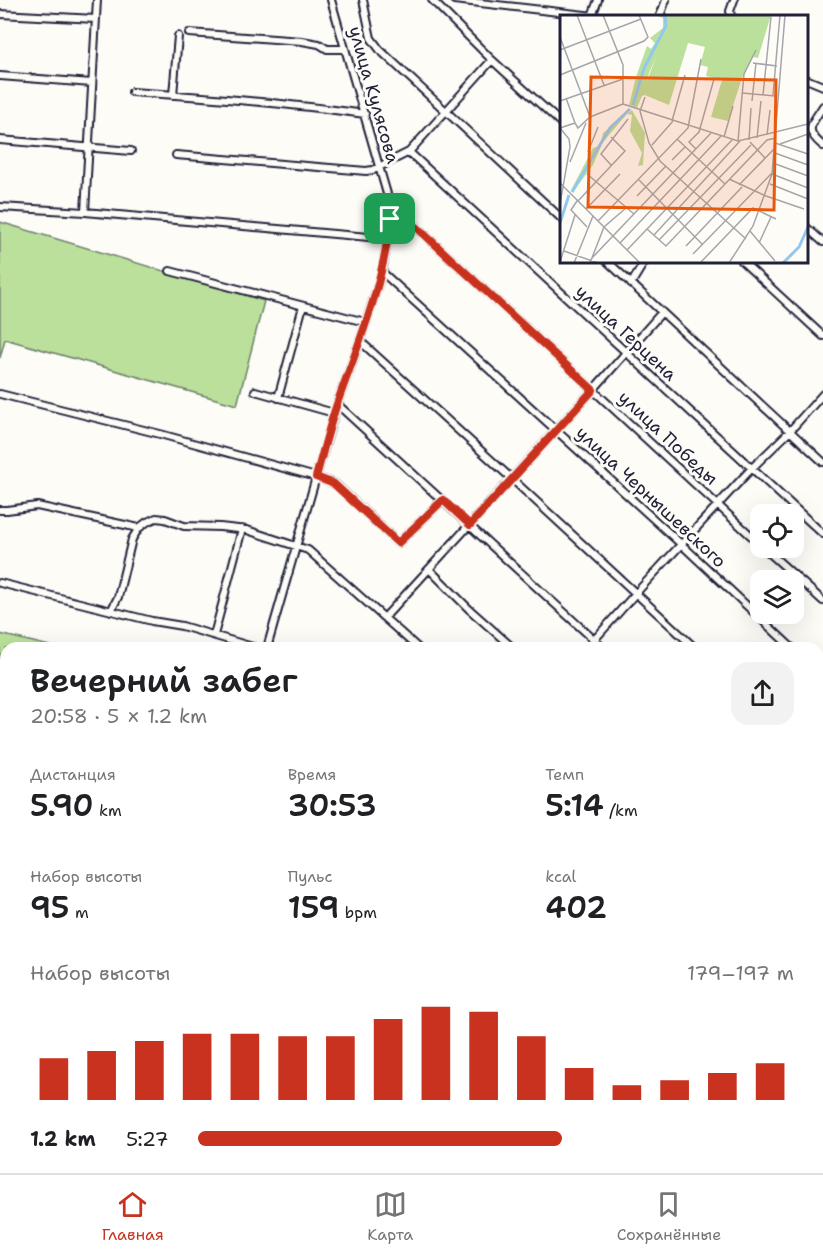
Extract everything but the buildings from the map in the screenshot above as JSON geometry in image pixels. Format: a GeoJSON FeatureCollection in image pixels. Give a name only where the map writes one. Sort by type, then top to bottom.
{"type":"FeatureCollection","features":[{"type":"Feature","properties":{"kind":"street"},"geometry":{"type":"LineString","coordinates":[[85,212],[97,0]]}},
{"type":"Feature","properties":{"kind":"street","name":"улица Кулясова"},"geometry":{"type":"LineString","coordinates":[[270,642],[334,413],[382,272],[390,219],[380,166],[331,0]]}},
{"type":"Feature","properties":{"kind":"street"},"geometry":{"type":"LineString","coordinates":[[363,0],[371,38],[380,51],[560,217]]}},
{"type":"Feature","properties":{"kind":"street"},"geometry":{"type":"LineString","coordinates":[[432,0],[492,60],[560,122]]}},
{"type":"Feature","properties":{"kind":"street"},"geometry":{"type":"LineString","coordinates":[[454,0],[582,15]]}},
{"type":"Feature","properties":{"kind":"street"},"geometry":{"type":"LineString","coordinates":[[524,8],[526,0]]}},
{"type":"Feature","properties":{"kind":"street"},"geometry":{"type":"LineString","coordinates":[[590,15],[598,0]]}},
{"type":"Feature","properties":{"kind":"street"},"geometry":{"type":"LineString","coordinates":[[660,15],[666,0]]}},
{"type":"Feature","properties":{"kind":"street"},"geometry":{"type":"LineString","coordinates":[[731,15],[734,0]]}},
{"type":"Feature","properties":{"kind":"street"},"geometry":{"type":"LineString","coordinates":[[0,14],[96,20]]}},
{"type":"Feature","properties":{"kind":"street"},"geometry":{"type":"LineString","coordinates":[[189,33],[302,41],[319,44],[327,49],[345,50]]}},
{"type":"Feature","properties":{"kind":"street"},"geometry":{"type":"LineString","coordinates":[[173,95],[178,36]]}},
{"type":"Feature","properties":{"kind":"street"},"geometry":{"type":"LineString","coordinates":[[176,155],[373,170],[409,152],[492,60]]}},
{"type":"Feature","properties":{"kind":"street"},"geometry":{"type":"LineString","coordinates":[[0,76],[92,83]]}},
{"type":"Feature","properties":{"kind":"street"},"geometry":{"type":"LineString","coordinates":[[808,79],[823,86]]}},
{"type":"Feature","properties":{"kind":"street"},"geometry":{"type":"LineString","coordinates":[[132,92],[308,106],[365,114]]}},
{"type":"Feature","properties":{"kind":"street"},"geometry":{"type":"LineString","coordinates":[[823,106],[811,126],[811,133],[813,138],[823,146]]}},
{"type":"Feature","properties":{"kind":"street"},"geometry":{"type":"LineString","coordinates":[[0,140],[131,151]]}},
{"type":"Feature","properties":{"kind":"street","name":"улица Герцена"},"geometry":{"type":"LineString","coordinates":[[409,152],[823,534]]}},
{"type":"Feature","properties":{"kind":"street"},"geometry":{"type":"LineString","coordinates":[[0,207],[85,212],[380,238],[388,236]]}},
{"type":"Feature","properties":{"kind":"street","name":"улица Победы"},"geometry":{"type":"LineString","coordinates":[[390,219],[411,222],[750,535]]}},
{"type":"Feature","properties":{"kind":"street"},"geometry":{"type":"LineString","coordinates":[[808,228],[823,242]]}},
{"type":"Feature","properties":{"kind":"street"},"geometry":{"type":"LineString","coordinates":[[608,262],[823,462]]}},
{"type":"Feature","properties":{"kind":"street"},"geometry":{"type":"LineString","coordinates":[[632,284],[644,262]]}},
{"type":"Feature","properties":{"kind":"street"},"geometry":{"type":"LineString","coordinates":[[743,262],[823,336]]}},
{"type":"Feature","properties":{"kind":"street"},"geometry":{"type":"LineString","coordinates":[[170,271],[365,322]]}},
{"type":"Feature","properties":{"kind":"street","name":"улица Чернышевского"},"geometry":{"type":"LineString","coordinates":[[382,272],[786,642]]}},
{"type":"Feature","properties":{"kind":"street"},"geometry":{"type":"LineString","coordinates":[[278,398],[303,306]]}},
{"type":"Feature","properties":{"kind":"street"},"geometry":{"type":"LineString","coordinates":[[385,617],[662,312]]}},
{"type":"Feature","properties":{"kind":"street"},"geometry":{"type":"LineString","coordinates":[[360,341],[689,642]]}},
{"type":"Feature","properties":{"kind":"street"},"geometry":{"type":"LineString","coordinates":[[255,392],[334,413]]}},
{"type":"Feature","properties":{"kind":"street"},"geometry":{"type":"LineString","coordinates":[[0,394],[160,434],[316,477],[334,484],[398,543],[443,500]]}},
{"type":"Feature","properties":{"kind":"street"},"geometry":{"type":"LineString","coordinates":[[594,640],[823,394]]}},
{"type":"Feature","properties":{"kind":"street"},"geometry":{"type":"LineString","coordinates":[[337,404],[596,642]]}},
{"type":"Feature","properties":{"kind":"street"},"geometry":{"type":"LineString","coordinates":[[0,510],[37,506],[139,528]]}},
{"type":"Feature","properties":{"kind":"street"},"geometry":{"type":"LineString","coordinates":[[111,611],[118,597],[132,539],[139,528],[156,518],[184,526],[242,529],[308,550],[412,642]]}},
{"type":"Feature","properties":{"kind":"street"},"geometry":{"type":"LineString","coordinates":[[214,635],[242,529]]}},
{"type":"Feature","properties":{"kind":"street"},"geometry":{"type":"LineString","coordinates":[[775,558],[823,601]]}},
{"type":"Feature","properties":{"kind":"street"},"geometry":{"type":"LineString","coordinates":[[429,569],[506,642]]}},
{"type":"Feature","properties":{"kind":"street"},"geometry":{"type":"LineString","coordinates":[[0,583],[152,621],[182,626],[237,642]]}},
{"type":"Feature","properties":{"kind":"green space"},"geometry":{"type":"Polygon","coordinates":[[[0,222],[264,301],[237,405],[5,339],[0,358],[0,222]]]}},
{"type":"Feature","properties":{"kind":"green space"},"geometry":{"type":"Polygon","coordinates":[[[0,634],[33,642],[0,642],[0,634]]]}},
{"type":"Feature","properties":{"kind":"route"},"geometry":{"type":"LineString","coordinates":[[390,219],[411,222],[593,390],[470,525],[443,500],[398,543],[334,484],[316,477],[337,404],[382,272],[390,219]]}}]}
